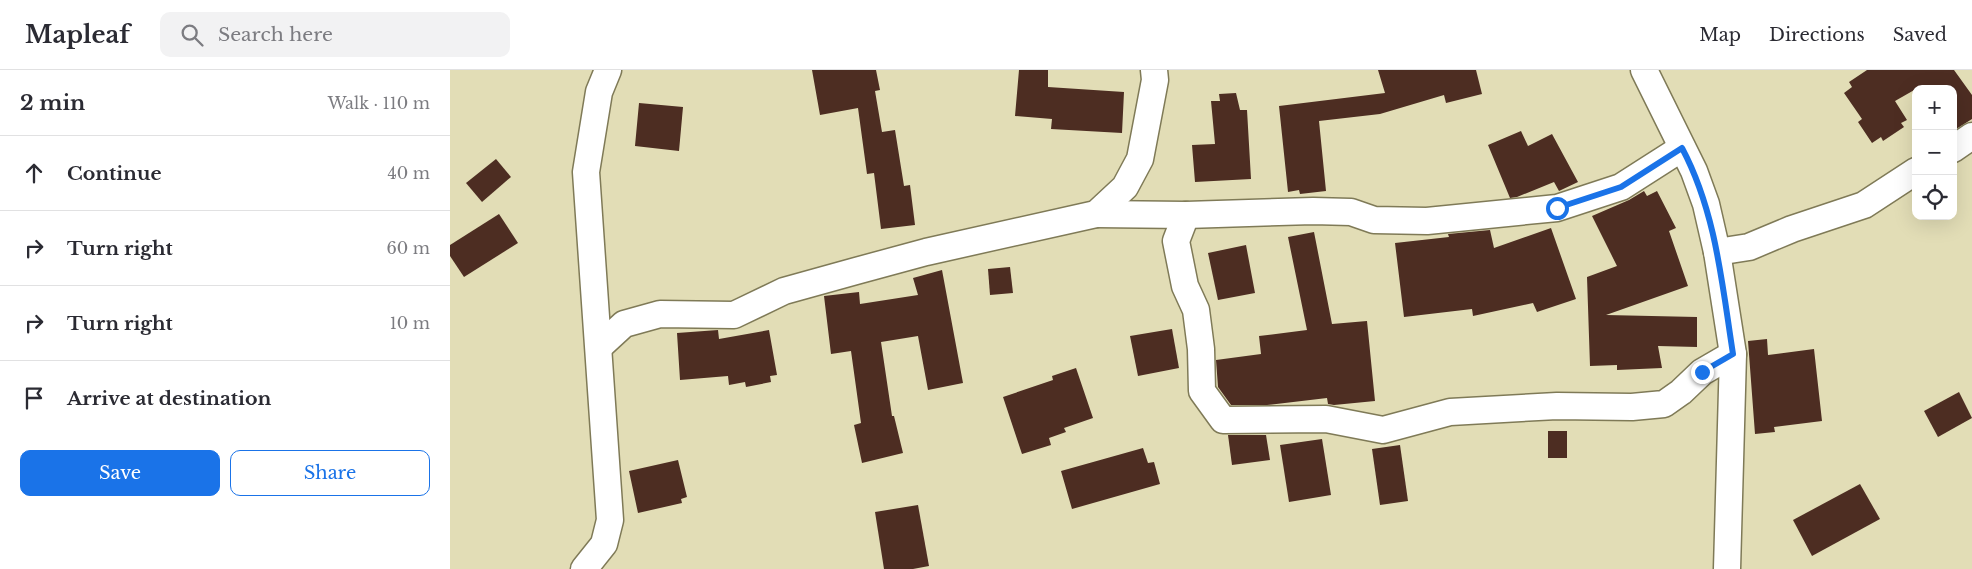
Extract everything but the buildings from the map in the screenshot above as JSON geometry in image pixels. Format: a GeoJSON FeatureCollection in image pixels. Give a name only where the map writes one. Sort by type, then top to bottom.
{"type":"FeatureCollection","features":[{"type":"Feature","properties":{"kind":"street"},"geometry":{"type":"LineString","coordinates":[[584,569],[606,556],[610,520],[586,172],[599,92],[608,70]]}},
{"type":"Feature","properties":{"kind":"street"},"geometry":{"type":"LineString","coordinates":[[1096,214],[1125,187],[1140,159],[1154,80],[1154,70]]}},
{"type":"Feature","properties":{"kind":"street"},"geometry":{"type":"LineString","coordinates":[[1644,70],[1694,171],[1706,204],[1717,252],[1733,354],[1727,569]]}},
{"type":"Feature","properties":{"kind":"street"},"geometry":{"type":"LineString","coordinates":[[1957,146],[1972,136]]}},
{"type":"Feature","properties":{"kind":"street"},"geometry":{"type":"LineString","coordinates":[[598,347],[624,324],[660,314],[734,315],[784,291],[926,252],[1096,214],[1186,215],[1313,211],[1351,212],[1374,220],[1427,221],[1557,208],[1621,187],[1682,148]]}},
{"type":"Feature","properties":{"kind":"street"},"geometry":{"type":"LineString","coordinates":[[1717,252],[1748,247],[1792,229],[1864,205],[1912,174]]}},
{"type":"Feature","properties":{"kind":"street"},"geometry":{"type":"LineString","coordinates":[[1186,215],[1176,240],[1185,286],[1196,310],[1201,349],[1202,391],[1223,420],[1326,419],[1384,430],[1450,412],[1557,406],[1632,407],[1664,404],[1681,392],[1702,372],[1733,354]]}},
{"type":"Feature","properties":{"kind":"route"},"geometry":{"type":"LineString","coordinates":[[1557,208],[1621,187],[1682,148],[1694,171],[1706,204],[1717,252],[1733,354],[1702,372]]}}]}
